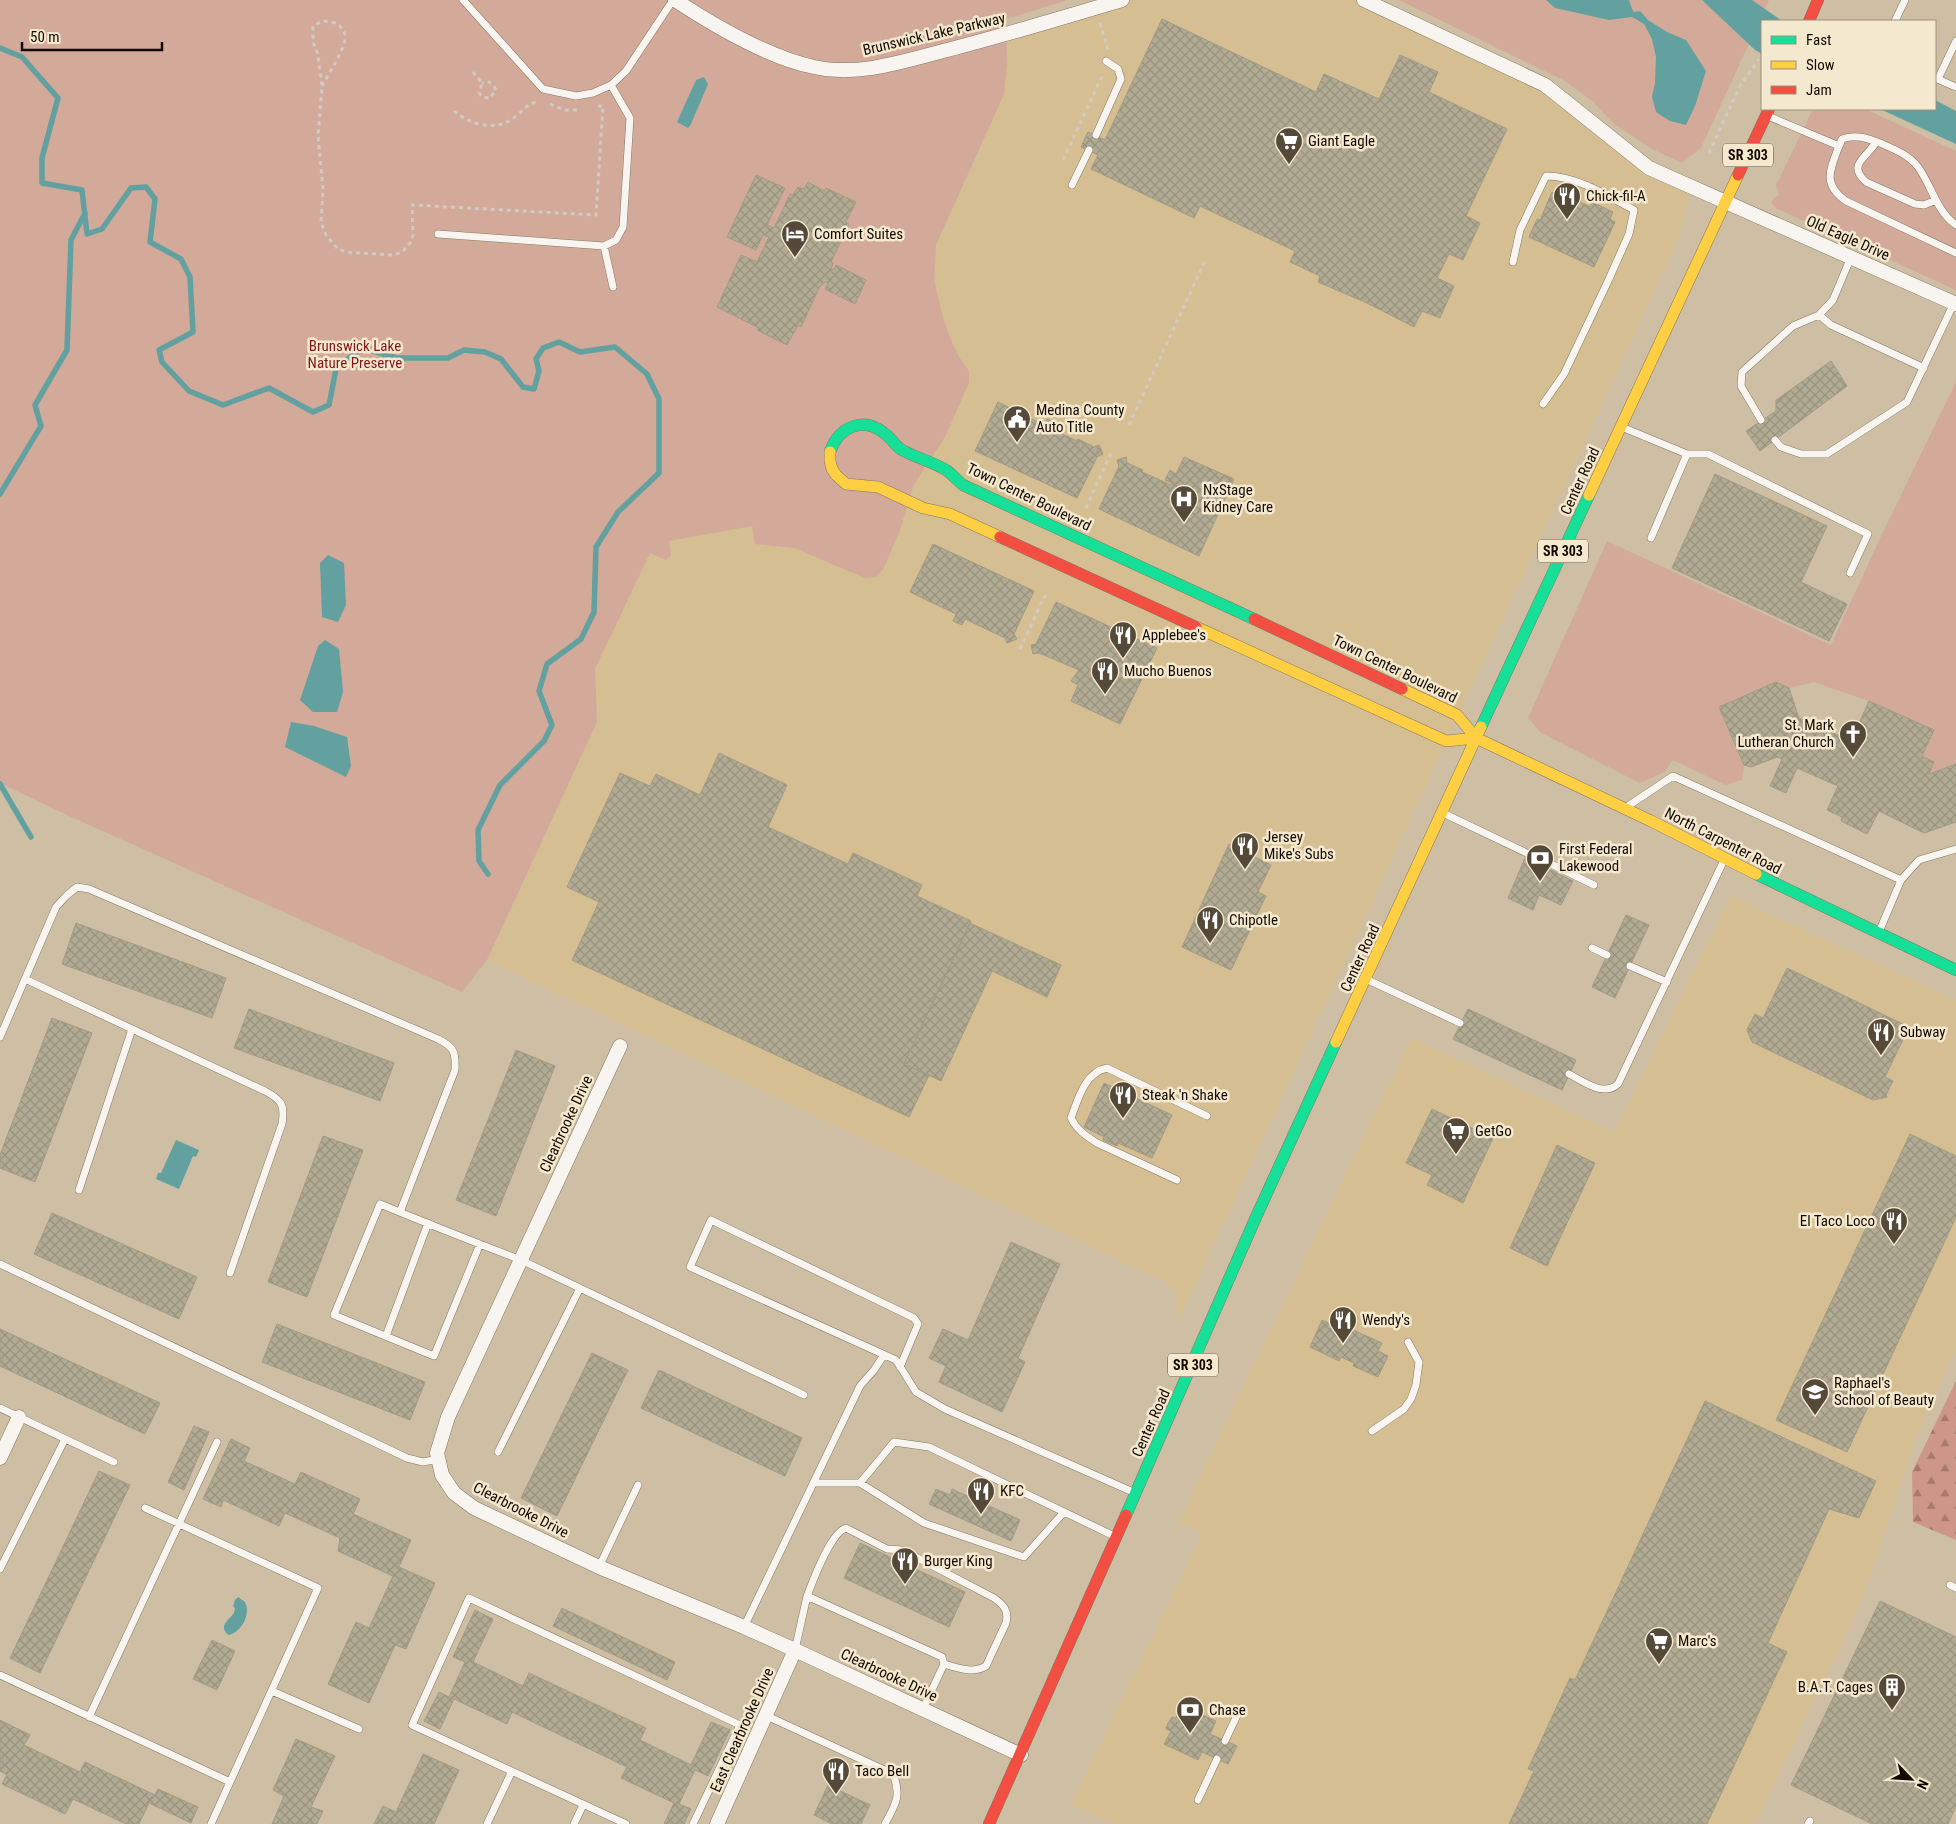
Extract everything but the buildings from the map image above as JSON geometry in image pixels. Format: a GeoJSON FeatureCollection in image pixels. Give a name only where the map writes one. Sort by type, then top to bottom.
{"type":"FeatureCollection","features":[{"type":"Feature","properties":{"kind":"street","name":"Brunswick Lake Parkway"},"geometry":{"type":"LineString","coordinates":[[674,0],[743,40],[813,67],[841,70],[885,66],[1006,35],[1122,0]]}},
{"type":"Feature","properties":{"kind":"street"},"geometry":{"type":"LineString","coordinates":[[1364,0],[1546,85],[1650,168],[1727,202]]}},
{"type":"Feature","properties":{"kind":"street"},"geometry":{"type":"LineString","coordinates":[[1809,20],[1818,0]]}},
{"type":"Feature","properties":{"kind":"street","name":"Center Road"},"geometry":{"type":"LineString","coordinates":[[989,1824],[1136,1494],[1256,1217],[1476,738],[1768,112]]}},
{"type":"Feature","properties":{"kind":"street","name":"Old Eagle Drive"},"geometry":{"type":"LineString","coordinates":[[1727,202],[1955,304]]}},
{"type":"Feature","properties":{"kind":"street","name":"Town Center Boulevard"},"geometry":{"type":"LineString","coordinates":[[863,423],[874,427],[885,433],[899,449],[944,469],[963,485],[1299,640],[1457,716],[1476,738],[1446,741],[950,514],[924,508],[879,488],[859,488],[847,484],[836,476],[830,467],[833,444],[838,435],[849,426],[863,423]]}},
{"type":"Feature","properties":{"kind":"street","name":"North Carpenter Road"},"geometry":{"type":"LineString","coordinates":[[1476,738],[1956,970]]}},
{"type":"Feature","properties":{"kind":"street","name":"Clearbrooke Drive"},"geometry":{"type":"LineString","coordinates":[[620,1046],[448,1418],[437,1453],[442,1475],[454,1493],[474,1508],[599,1567],[795,1650],[1021,1755]]}},
{"type":"Feature","properties":{"kind":"street"},"geometry":{"type":"LineString","coordinates":[[0,1458],[18,1417]]}},
{"type":"Feature","properties":{"kind":"street","name":"East Clearbrooke Drive"},"geometry":{"type":"LineString","coordinates":[[717,1824],[795,1650]]}},
{"type":"Feature","properties":{"kind":"lane"},"geometry":{"type":"LineString","coordinates":[[464,0],[543,89],[576,96],[593,93],[611,85],[626,71],[674,0]]}},
{"type":"Feature","properties":{"kind":"lane"},"geometry":{"type":"LineString","coordinates":[[1896,20],[1905,0]]}},
{"type":"Feature","properties":{"kind":"lane"},"geometry":{"type":"LineString","coordinates":[[1956,41],[1937,78],[1956,87]]}},
{"type":"Feature","properties":{"kind":"lane"},"geometry":{"type":"LineString","coordinates":[[1096,135],[1122,79],[1118,69],[1106,61]]}},
{"type":"Feature","properties":{"kind":"lane"},"geometry":{"type":"LineString","coordinates":[[438,234],[604,246],[616,240],[623,227],[630,118],[611,85]]}},
{"type":"Feature","properties":{"kind":"lane"},"geometry":{"type":"LineString","coordinates":[[1768,112],[1839,146]]}},
{"type":"Feature","properties":{"kind":"lane"},"geometry":{"type":"LineString","coordinates":[[1956,225],[1948,219],[1918,166],[1898,150],[1860,137],[1842,139],[1829,171],[1830,185],[1836,194],[1846,202],[1956,253]]}},
{"type":"Feature","properties":{"kind":"lane"},"geometry":{"type":"LineString","coordinates":[[1876,142],[1872,149],[1863,155],[1858,169],[1860,177],[1866,182],[1915,204],[1924,205],[1936,200]]}},
{"type":"Feature","properties":{"kind":"lane"},"geometry":{"type":"LineString","coordinates":[[1072,185],[1089,150]]}},
{"type":"Feature","properties":{"kind":"lane"},"geometry":{"type":"LineString","coordinates":[[1513,262],[1520,230],[1546,176],[1559,176],[1573,181],[1634,210],[1629,234],[1610,279],[1564,374],[1543,404]]}},
{"type":"Feature","properties":{"kind":"lane"},"geometry":{"type":"LineString","coordinates":[[604,246],[613,287]]}},
{"type":"Feature","properties":{"kind":"lane"},"geometry":{"type":"LineString","coordinates":[[1761,420],[1742,386],[1742,372],[1793,326],[1819,315],[1833,300],[1850,257]]}},
{"type":"Feature","properties":{"kind":"lane"},"geometry":{"type":"LineString","coordinates":[[1775,440],[1781,447],[1801,454],[1827,454],[1908,402],[1955,304]]}},
{"type":"Feature","properties":{"kind":"lane"},"geometry":{"type":"LineString","coordinates":[[1819,315],[1831,325],[1924,368]]}},
{"type":"Feature","properties":{"kind":"lane"},"geometry":{"type":"LineString","coordinates":[[1622,426],[1687,454],[1708,454],[1868,534],[1850,573]]}},
{"type":"Feature","properties":{"kind":"lane"},"geometry":{"type":"LineString","coordinates":[[1651,538],[1687,454]]}},
{"type":"Feature","properties":{"kind":"lane"},"geometry":{"type":"LineString","coordinates":[[1624,808],[1673,776],[1901,880]]}},
{"type":"Feature","properties":{"kind":"lane"},"geometry":{"type":"LineString","coordinates":[[1442,812],[1537,858]]}},
{"type":"Feature","properties":{"kind":"lane"},"geometry":{"type":"LineString","coordinates":[[1879,933],[1901,880],[1919,860],[1956,849]]}},
{"type":"Feature","properties":{"kind":"lane"},"geometry":{"type":"LineString","coordinates":[[1569,1074],[1607,1091],[1613,1089],[1618,1084],[1724,859]]}},
{"type":"Feature","properties":{"kind":"lane"},"geometry":{"type":"LineString","coordinates":[[1551,864],[1594,885]]}},
{"type":"Feature","properties":{"kind":"lane"},"geometry":{"type":"LineString","coordinates":[[0,1037],[56,908],[77,887],[98,893],[446,1043],[453,1050],[456,1057],[455,1070],[400,1212]]}},
{"type":"Feature","properties":{"kind":"lane"},"geometry":{"type":"LineString","coordinates":[[1592,948],[1607,955]]}},
{"type":"Feature","properties":{"kind":"lane"},"geometry":{"type":"LineString","coordinates":[[1630,966],[1667,982]]}},
{"type":"Feature","properties":{"kind":"lane"},"geometry":{"type":"LineString","coordinates":[[1366,979],[1460,1023]]}},
{"type":"Feature","properties":{"kind":"lane"},"geometry":{"type":"LineString","coordinates":[[25,980],[265,1091],[280,1102],[284,1111],[282,1124],[230,1273]]}},
{"type":"Feature","properties":{"kind":"lane"},"geometry":{"type":"LineString","coordinates":[[79,1190],[132,1029]]}},
{"type":"Feature","properties":{"kind":"lane"},"geometry":{"type":"LineString","coordinates":[[1177,1180],[1097,1143],[1085,1135],[1075,1126],[1071,1118],[1079,1097],[1089,1077],[1100,1069],[1107,1068],[1207,1116]]}},
{"type":"Feature","properties":{"kind":"lane"},"geometry":{"type":"LineString","coordinates":[[480,1244],[434,1356],[334,1315],[380,1204],[521,1260],[804,1395]]}},
{"type":"Feature","properties":{"kind":"lane"},"geometry":{"type":"LineString","coordinates":[[900,1367],[918,1324],[914,1318],[711,1220],[690,1267],[896,1360],[900,1367],[916,1392],[945,1409],[1136,1494]]}},
{"type":"Feature","properties":{"kind":"lane"},"geometry":{"type":"LineString","coordinates":[[386,1336],[428,1223]]}},
{"type":"Feature","properties":{"kind":"lane"},"geometry":{"type":"LineString","coordinates":[[0,1264],[407,1458],[423,1462],[439,1458]]}},
{"type":"Feature","properties":{"kind":"lane"},"geometry":{"type":"LineString","coordinates":[[498,1452],[580,1288]]}},
{"type":"Feature","properties":{"kind":"lane"},"geometry":{"type":"LineString","coordinates":[[1372,1430],[1404,1409],[1411,1399],[1416,1385],[1419,1362],[1408,1342]]}},
{"type":"Feature","properties":{"kind":"lane"},"geometry":{"type":"LineString","coordinates":[[744,1627],[860,1386],[884,1355]]}},
{"type":"Feature","properties":{"kind":"lane"},"geometry":{"type":"LineString","coordinates":[[0,1408],[114,1462]]}},
{"type":"Feature","properties":{"kind":"lane"},"geometry":{"type":"LineString","coordinates":[[0,1569],[65,1439]]}},
{"type":"Feature","properties":{"kind":"lane"},"geometry":{"type":"LineString","coordinates":[[89,1717],[217,1442]]}},
{"type":"Feature","properties":{"kind":"lane"},"geometry":{"type":"LineString","coordinates":[[860,1483],[894,1442],[929,1447],[1116,1537]]}},
{"type":"Feature","properties":{"kind":"lane"},"geometry":{"type":"LineString","coordinates":[[813,1483],[860,1483],[924,1524],[1024,1557],[1064,1512]]}},
{"type":"Feature","properties":{"kind":"lane"},"geometry":{"type":"LineString","coordinates":[[599,1567],[638,1485]]}},
{"type":"Feature","properties":{"kind":"lane"},"geometry":{"type":"LineString","coordinates":[[145,1508],[318,1588],[211,1824]]}},
{"type":"Feature","properties":{"kind":"lane"},"geometry":{"type":"LineString","coordinates":[[795,1650],[807,1596],[834,1538],[846,1528],[887,1549],[902,1550],[1004,1605],[1008,1616],[1006,1623],[986,1666],[971,1671],[944,1664]]}},
{"type":"Feature","properties":{"kind":"lane"},"geometry":{"type":"LineString","coordinates":[[807,1596],[942,1657],[944,1664],[923,1709]]}},
{"type":"Feature","properties":{"kind":"lane"},"geometry":{"type":"LineString","coordinates":[[626,1824],[412,1725],[469,1598],[740,1725],[693,1824]]}},
{"type":"Feature","properties":{"kind":"lane"},"geometry":{"type":"LineString","coordinates":[[0,1675],[230,1782]]}},
{"type":"Feature","properties":{"kind":"lane"},"geometry":{"type":"LineString","coordinates":[[272,1691],[359,1729]]}},
{"type":"Feature","properties":{"kind":"lane"},"geometry":{"type":"LineString","coordinates":[[1225,1741],[1240,1709]]}},
{"type":"Feature","properties":{"kind":"lane"},"geometry":{"type":"LineString","coordinates":[[767,1716],[894,1774],[898,1785],[897,1799],[885,1824]]}},
{"type":"Feature","properties":{"kind":"lane"},"geometry":{"type":"LineString","coordinates":[[1198,1800],[1217,1759]]}},
{"type":"Feature","properties":{"kind":"lane"},"geometry":{"type":"LineString","coordinates":[[487,1824],[512,1771]]}},
{"type":"Feature","properties":{"kind":"lane"},"geometry":{"type":"LineString","coordinates":[[574,1824],[583,1805]]}},
{"type":"Feature","properties":{"kind":"path"},"geometry":{"type":"LineString","coordinates":[[1099,20],[1108,50]]}},
{"type":"Feature","properties":{"kind":"path"},"geometry":{"type":"LineString","coordinates":[[322,86],[344,44],[346,35],[342,28],[332,22],[324,21],[313,27],[313,42],[318,55],[322,86],[318,137],[323,189],[321,222],[326,234],[338,249],[346,252],[373,255],[393,255],[402,252],[410,243],[412,235],[412,205],[596,215],[603,106],[592,106]]}},
{"type":"Feature","properties":{"kind":"path"},"geometry":{"type":"LineString","coordinates":[[1709,152],[1740,86],[1759,59]]}},
{"type":"Feature","properties":{"kind":"path"},"geometry":{"type":"LineString","coordinates":[[473,72],[482,83]]}},
{"type":"Feature","properties":{"kind":"path"},"geometry":{"type":"LineString","coordinates":[[1063,160],[1102,76]]}},
{"type":"Feature","properties":{"kind":"path"},"geometry":{"type":"LineString","coordinates":[[489,82],[494,86],[496,90],[493,96],[490,98],[482,97],[479,93],[482,83],[489,82]]}},
{"type":"Feature","properties":{"kind":"path"},"geometry":{"type":"LineString","coordinates":[[454,111],[470,123],[480,125],[500,124],[508,122],[533,102],[541,102]]}},
{"type":"Feature","properties":{"kind":"path"},"geometry":{"type":"LineString","coordinates":[[549,104],[564,110],[576,111],[586,109]]}},
{"type":"Feature","properties":{"kind":"path"},"geometry":{"type":"LineString","coordinates":[[1129,425],[1205,261]]}},
{"type":"Feature","properties":{"kind":"path"},"geometry":{"type":"LineString","coordinates":[[1086,508],[1112,451]]}},
{"type":"Feature","properties":{"kind":"path"},"geometry":{"type":"LineString","coordinates":[[1020,649],[1047,591]]}},
{"type":"Feature","properties":{"kind":"shaded area"},"geometry":{"type":"Polygon","coordinates":[[[1122,0],[1364,0],[1545,85],[1619,145],[1693,187],[1675,246],[1179,1319],[1175,1295],[1167,1283],[487,960],[597,722],[595,669],[650,552],[671,556],[668,541],[752,526],[755,544],[794,548],[826,560],[883,570],[900,530],[914,484],[969,371],[959,357],[943,318],[934,280],[936,245],[983,143],[1007,64],[1006,35],[1122,0]]]}},
{"type":"Feature","properties":{"kind":"shaded area"},"geometry":{"type":"Polygon","coordinates":[[[1731,896],[1956,1000],[1956,1349],[1918,1432],[1864,1595],[1755,1824],[1112,1824],[1071,1804],[1202,1534],[1178,1522],[1411,1038],[1614,1132],[1731,896]]]}},
{"type":"Feature","properties":{"kind":"green space","name":"Brunswick Lake Nature Preserve"},"geometry":{"type":"Polygon","coordinates":[[[0,0],[1068,0],[1000,21],[1006,35],[1007,64],[1004,94],[936,245],[934,280],[943,318],[959,357],[969,371],[969,383],[945,437],[914,484],[900,530],[883,570],[875,577],[865,578],[794,548],[755,544],[752,526],[669,541],[671,556],[666,560],[650,553],[595,669],[597,722],[487,960],[462,992],[69,816],[0,783],[0,0]]]}},
{"type":"Feature","properties":{"kind":"green space"},"geometry":{"type":"Polygon","coordinates":[[[1399,0],[1769,0],[1701,148],[1682,163],[1652,149],[1614,124],[1592,101],[1565,81],[1399,0]]]}},
{"type":"Feature","properties":{"kind":"green space"},"geometry":{"type":"Polygon","coordinates":[[[1813,110],[1867,110],[1956,151],[1956,290],[1775,208],[1771,202],[1779,194],[1776,185],[1813,110]]]}},
{"type":"Feature","properties":{"kind":"green space"},"geometry":{"type":"Polygon","coordinates":[[[1956,382],[1956,764],[1929,774],[1934,762],[1922,756],[1934,730],[1869,701],[1814,682],[1789,688],[1776,682],[1719,707],[1744,765],[1742,780],[1725,785],[1673,760],[1664,772],[1640,783],[1541,733],[1528,718],[1607,541],[1831,645],[1882,534],[1956,382]]]}},
{"type":"Feature","properties":{"kind":"green space"},"geometry":{"type":"Polygon","coordinates":[[[1956,1381],[1956,1540],[1913,1522],[1912,1472],[1956,1381]]]}},
{"type":"Feature","properties":{"kind":"water"},"geometry":{"type":"Polygon","coordinates":[[[1546,0],[1629,0],[1634,12],[1640,11],[1648,20],[1667,32],[1686,40],[1706,71],[1695,106],[1686,125],[1670,121],[1656,112],[1652,97],[1655,83],[1656,57],[1652,39],[1644,24],[1632,17],[1609,20],[1555,8],[1546,0]]]}},
{"type":"Feature","properties":{"kind":"water"},"geometry":{"type":"Polygon","coordinates":[[[1702,0],[1752,0],[1781,20],[1761,20],[1761,53],[1702,0]]]}},
{"type":"Feature","properties":{"kind":"water"},"geometry":{"type":"Polygon","coordinates":[[[704,77],[708,84],[688,128],[677,122],[696,80],[704,77]]]}},
{"type":"Feature","properties":{"kind":"water"},"geometry":{"type":"Polygon","coordinates":[[[1936,101],[1956,111],[1956,144],[1882,110],[1936,110],[1936,101]]]}},
{"type":"Feature","properties":{"kind":"water"},"geometry":{"type":"Polygon","coordinates":[[[328,555],[344,563],[346,605],[338,622],[322,617],[320,563],[328,555]]]}},
{"type":"Feature","properties":{"kind":"water"},"geometry":{"type":"Polygon","coordinates":[[[325,640],[339,649],[343,692],[337,712],[313,712],[300,700],[318,646],[325,640]]]}},
{"type":"Feature","properties":{"kind":"water"},"geometry":{"type":"Polygon","coordinates":[[[291,722],[314,726],[347,737],[351,766],[346,777],[285,747],[291,722]]]}},
{"type":"Feature","properties":{"kind":"water"},"geometry":{"type":"Polygon","coordinates":[[[176,1140],[199,1150],[196,1157],[193,1156],[179,1189],[156,1179],[158,1173],[161,1173],[176,1140]]]}},
{"type":"Feature","properties":{"kind":"water"},"geometry":{"type":"Polygon","coordinates":[[[238,1597],[245,1602],[247,1607],[246,1617],[238,1630],[229,1635],[224,1626],[234,1613],[235,1608],[233,1606],[238,1597]]]}},
{"type":"Feature","properties":{"kind":"waterway"},"geometry":{"type":"LineString","coordinates":[[0,48],[22,57],[58,98],[42,158],[42,183],[82,190],[87,234],[102,229],[131,188],[146,187],[155,199],[150,242],[181,259],[190,277],[193,332],[159,350],[162,362],[189,391],[223,405],[269,388],[313,412],[329,405],[336,369],[356,352],[367,349],[396,358],[448,358],[464,350],[485,352],[501,359],[523,387],[534,389],[539,371],[536,359],[543,348],[559,342],[580,352],[615,347],[647,374],[659,399],[659,473],[618,512],[596,547],[594,612],[581,639],[547,664],[539,691],[552,725],[544,741],[500,785],[478,830],[479,861],[488,874]]}},
{"type":"Feature","properties":{"kind":"waterway"},"geometry":{"type":"LineString","coordinates":[[0,494],[41,426],[35,405],[67,350],[71,240],[85,213]]}},
{"type":"Feature","properties":{"kind":"waterway"},"geometry":{"type":"LineString","coordinates":[[0,784],[31,837]]}},
{"type":"Feature","properties":{"kind":"traffic: fast"},"geometry":{"type":"LineString","coordinates":[[830,452],[839,436],[852,427],[868,425],[876,428],[887,435],[901,449],[946,470],[963,485],[1254,619]]}},
{"type":"Feature","properties":{"kind":"traffic: fast"},"geometry":{"type":"LineString","coordinates":[[1481,727],[1589,495]]}},
{"type":"Feature","properties":{"kind":"traffic: fast"},"geometry":{"type":"LineString","coordinates":[[1756,874],[1956,970]]}},
{"type":"Feature","properties":{"kind":"traffic: fast"},"geometry":{"type":"LineString","coordinates":[[1126,1515],[1256,1217],[1336,1042]]}},
{"type":"Feature","properties":{"kind":"traffic: slow"},"geometry":{"type":"LineString","coordinates":[[1589,495],[1738,175]]}},
{"type":"Feature","properties":{"kind":"traffic: slow"},"geometry":{"type":"LineString","coordinates":[[830,452],[832,469],[846,484],[878,487],[923,508],[950,514],[1000,537]]}},
{"type":"Feature","properties":{"kind":"traffic: slow"},"geometry":{"type":"LineString","coordinates":[[1196,627],[1446,741],[1476,738]]}},
{"type":"Feature","properties":{"kind":"traffic: slow"},"geometry":{"type":"LineString","coordinates":[[1402,689],[1457,715],[1476,738],[1651,821],[1756,874]]}},
{"type":"Feature","properties":{"kind":"traffic: slow"},"geometry":{"type":"LineString","coordinates":[[1336,1042],[1481,727]]}},
{"type":"Feature","properties":{"kind":"traffic: jam"},"geometry":{"type":"LineString","coordinates":[[1809,20],[1818,0]]}},
{"type":"Feature","properties":{"kind":"traffic: jam"},"geometry":{"type":"LineString","coordinates":[[1738,175],[1769,110]]}},
{"type":"Feature","properties":{"kind":"traffic: jam"},"geometry":{"type":"LineString","coordinates":[[1000,537],[1196,627]]}},
{"type":"Feature","properties":{"kind":"traffic: jam"},"geometry":{"type":"LineString","coordinates":[[1254,619],[1402,689]]}},
{"type":"Feature","properties":{"kind":"traffic: jam"},"geometry":{"type":"LineString","coordinates":[[989,1824],[1126,1515]]}},
{"type":"Feature","properties":{"kind":"place","name":"Giant Eagle"},"geometry":{"type":"Point","coordinates":[1289,165]}},
{"type":"Feature","properties":{"kind":"place","name":"Chick-fil-A"},"geometry":{"type":"Point","coordinates":[1567,220]}},
{"type":"Feature","properties":{"kind":"place","name":"Comfort Suites"},"geometry":{"type":"Point","coordinates":[795,258]}},
{"type":"Feature","properties":{"kind":"place","name":"Medina County Auto Title"},"geometry":{"type":"Point","coordinates":[1017,443]}},
{"type":"Feature","properties":{"kind":"place","name":"NxStage Kidney Care"},"geometry":{"type":"Point","coordinates":[1184,523]}},
{"type":"Feature","properties":{"kind":"place","name":"Applebee's"},"geometry":{"type":"Point","coordinates":[1123,659]}},
{"type":"Feature","properties":{"kind":"place","name":"Mucho Buenos"},"geometry":{"type":"Point","coordinates":[1105,695]}},
{"type":"Feature","properties":{"kind":"place","name":"St. Mark Lutheran Church"},"geometry":{"type":"Point","coordinates":[1853,758]}},
{"type":"Feature","properties":{"kind":"place","name":"Jersey Mike's Subs"},"geometry":{"type":"Point","coordinates":[1245,870]}},
{"type":"Feature","properties":{"kind":"place","name":"First Federal Lakewood"},"geometry":{"type":"Point","coordinates":[1540,882]}},
{"type":"Feature","properties":{"kind":"place","name":"Chipotle"},"geometry":{"type":"Point","coordinates":[1210,944]}},
{"type":"Feature","properties":{"kind":"place","name":"Subway"},"geometry":{"type":"Point","coordinates":[1881,1056]}},
{"type":"Feature","properties":{"kind":"place","name":"Steak 'n Shake"},"geometry":{"type":"Point","coordinates":[1123,1119]}},
{"type":"Feature","properties":{"kind":"place","name":"GetGo"},"geometry":{"type":"Point","coordinates":[1456,1155]}},
{"type":"Feature","properties":{"kind":"place","name":"El Taco Loco"},"geometry":{"type":"Point","coordinates":[1894,1245]}},
{"type":"Feature","properties":{"kind":"place","name":"Wendy's"},"geometry":{"type":"Point","coordinates":[1343,1344]}},
{"type":"Feature","properties":{"kind":"place","name":"Raphael's School of Beauty"},"geometry":{"type":"Point","coordinates":[1815,1416]}},
{"type":"Feature","properties":{"kind":"place","name":"KFC"},"geometry":{"type":"Point","coordinates":[981,1515]}},
{"type":"Feature","properties":{"kind":"place","name":"Burger King"},"geometry":{"type":"Point","coordinates":[905,1585]}},
{"type":"Feature","properties":{"kind":"place","name":"Marc's"},"geometry":{"type":"Point","coordinates":[1659,1665]}},
{"type":"Feature","properties":{"kind":"place","name":"B.A.T. Cages"},"geometry":{"type":"Point","coordinates":[1892,1711]}},
{"type":"Feature","properties":{"kind":"place","name":"Chase"},"geometry":{"type":"Point","coordinates":[1190,1734]}},
{"type":"Feature","properties":{"kind":"place","name":"Taco Bell"},"geometry":{"type":"Point","coordinates":[836,1795]}}]}
